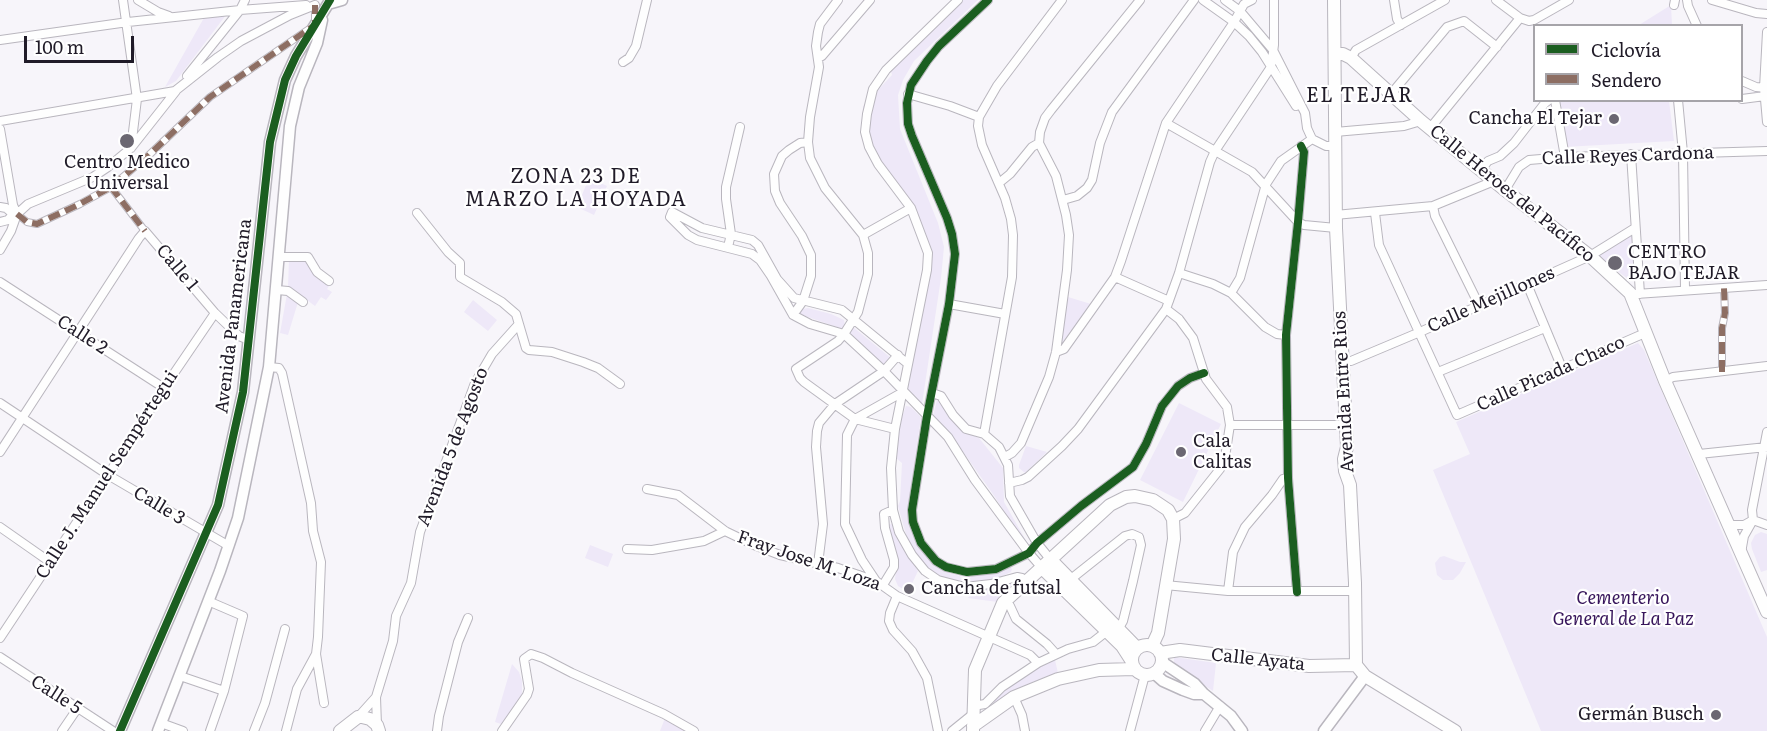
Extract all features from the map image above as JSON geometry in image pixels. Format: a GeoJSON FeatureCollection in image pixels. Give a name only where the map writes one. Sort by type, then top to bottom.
{"type":"FeatureCollection","features":[{"type":"Feature","properties":{"kind":"main road","name":"Avenida Entre Rios"},"geometry":{"type":"LineString","coordinates":[[1334,0],[1336,222],[1347,447],[1345,465],[1350,484],[1355,591],[1356,665]]}},
{"type":"Feature","properties":{"kind":"main road","name":"Calle Heroes del Pacífico"},"geometry":{"type":"LineString","coordinates":[[1335,54],[1343,54],[1351,58],[1494,181],[1635,294]]}},
{"type":"Feature","properties":{"kind":"main road"},"geometry":{"type":"LineString","coordinates":[[1635,294],[1646,333],[1665,381],[1767,612]]}},
{"type":"Feature","properties":{"kind":"main road"},"geometry":{"type":"LineString","coordinates":[[1135,496],[1153,500],[1168,510],[1173,519],[1174,539],[1158,633],[1159,670],[1081,673],[1036,687],[973,719],[975,670],[987,636],[1003,603],[1110,505],[1126,497],[1135,496]]}},
{"type":"Feature","properties":{"kind":"main road"},"geometry":{"type":"LineString","coordinates":[[1046,564],[1071,579],[1113,629],[1141,670]]}},
{"type":"Feature","properties":{"kind":"main road"},"geometry":{"type":"LineString","coordinates":[[1046,564],[1113,629],[1137,648],[1133,653],[1141,670]]}},
{"type":"Feature","properties":{"kind":"main road","name":"Calle Ayata"},"geometry":{"type":"LineString","coordinates":[[1137,648],[1144,645],[1158,653],[1180,650],[1309,666],[1356,665]]}},
{"type":"Feature","properties":{"kind":"main road"},"geometry":{"type":"LineString","coordinates":[[1356,665],[1365,676],[1455,731]]}},
{"type":"Feature","properties":{"kind":"main road"},"geometry":{"type":"LineString","coordinates":[[340,731],[358,717],[370,719],[378,728]]}},
{"type":"Feature","properties":{"kind":"street"},"geometry":{"type":"LineString","coordinates":[[123,0],[128,22],[137,99],[131,148]]}},
{"type":"Feature","properties":{"kind":"street"},"geometry":{"type":"LineString","coordinates":[[138,0],[172,18]]}},
{"type":"Feature","properties":{"kind":"street"},"geometry":{"type":"LineString","coordinates":[[237,0],[240,10]]}},
{"type":"Feature","properties":{"kind":"street"},"geometry":{"type":"LineString","coordinates":[[0,222],[8,220],[28,204],[93,177],[131,148],[240,10],[245,0]]}},
{"type":"Feature","properties":{"kind":"street"},"geometry":{"type":"LineString","coordinates":[[240,10],[254,0]]}},
{"type":"Feature","properties":{"kind":"street"},"geometry":{"type":"LineString","coordinates":[[304,0],[315,5]]}},
{"type":"Feature","properties":{"kind":"street"},"geometry":{"type":"LineString","coordinates":[[0,40],[128,22],[240,10],[315,5],[342,0]]}},
{"type":"Feature","properties":{"kind":"street"},"geometry":{"type":"LineString","coordinates":[[623,62],[636,46],[647,0]]}},
{"type":"Feature","properties":{"kind":"street"},"geometry":{"type":"LineString","coordinates":[[838,0],[820,24],[816,46],[819,67],[808,142],[810,158],[817,177],[863,235],[868,253],[868,274],[863,299],[855,319],[844,334],[838,341],[796,369],[800,378],[855,419],[895,429]]}},
{"type":"Feature","properties":{"kind":"street"},"geometry":{"type":"LineString","coordinates":[[818,58],[870,0]]}},
{"type":"Feature","properties":{"kind":"street"},"geometry":{"type":"LineString","coordinates":[[958,0],[886,70],[877,82],[870,99],[865,132],[868,147],[878,164],[911,208],[926,244],[928,261],[895,429],[891,468],[893,510],[904,543],[925,572],[938,580],[965,587],[991,584],[1017,577],[1028,582]]}},
{"type":"Feature","properties":{"kind":"street"},"geometry":{"type":"LineString","coordinates":[[988,0],[939,46],[916,75],[908,94],[908,124],[947,218],[954,246],[949,304],[927,416],[912,510],[913,522],[921,543],[936,561],[946,567],[967,572],[996,569],[1029,553],[1037,543],[1081,506],[1133,467],[1146,444],[1162,405],[1178,386],[1204,373]]}},
{"type":"Feature","properties":{"kind":"street"},"geometry":{"type":"LineString","coordinates":[[984,434],[1011,278],[1013,235],[1011,219],[999,183],[981,145],[979,117],[997,86],[1062,0]]}},
{"type":"Feature","properties":{"kind":"street"},"geometry":{"type":"LineString","coordinates":[[1005,457],[1021,443],[1049,377],[1056,352],[1069,252],[1069,235],[1063,200],[1056,176],[1039,143],[1040,132],[1045,118],[1140,0]]}},
{"type":"Feature","properties":{"kind":"street"},"geometry":{"type":"LineString","coordinates":[[1063,200],[1077,196],[1087,188],[1092,180],[1100,143],[1112,112],[1194,0]]}},
{"type":"Feature","properties":{"kind":"street"},"geometry":{"type":"LineString","coordinates":[[1203,0],[1234,22],[1262,52],[1308,120]]}},
{"type":"Feature","properties":{"kind":"street"},"geometry":{"type":"LineString","coordinates":[[1225,0],[1240,11],[1273,50],[1308,120],[1307,128],[1312,139],[1326,146],[1335,146]]}},
{"type":"Feature","properties":{"kind":"street"},"geometry":{"type":"LineString","coordinates":[[1056,352],[1064,349],[1114,277],[1166,123],[1244,4],[1252,0]]}},
{"type":"Feature","properties":{"kind":"street"},"geometry":{"type":"LineString","coordinates":[[1009,483],[1028,477],[1070,438],[1167,305],[1179,273],[1210,162],[1271,67],[1274,45],[1274,0]]}},
{"type":"Feature","properties":{"kind":"street"},"geometry":{"type":"LineString","coordinates":[[1394,0],[1397,19],[1401,25]]}},
{"type":"Feature","properties":{"kind":"street"},"geometry":{"type":"LineString","coordinates":[[1351,58],[1356,50],[1445,0]]}},
{"type":"Feature","properties":{"kind":"street"},"geometry":{"type":"LineString","coordinates":[[1496,0],[1520,18],[1534,20],[1569,0]]}},
{"type":"Feature","properties":{"kind":"street"},"geometry":{"type":"LineString","coordinates":[[1688,0],[1688,6],[1696,24]]}},
{"type":"Feature","properties":{"kind":"street"},"geometry":{"type":"LineString","coordinates":[[1712,0],[1767,14]]}},
{"type":"Feature","properties":{"kind":"street","name":"Avenida Panamericana"},"geometry":{"type":"LineString","coordinates":[[120,731],[218,505],[243,393],[270,142],[285,80],[296,56],[329,2]]}},
{"type":"Feature","properties":{"kind":"street","name":"Avenida Panamericana"},"geometry":{"type":"LineString","coordinates":[[160,727],[238,518],[269,367],[290,126],[299,87],[317,43],[319,27],[329,2]]}},
{"type":"Feature","properties":{"kind":"street"},"geometry":{"type":"LineString","coordinates":[[0,207],[6,208],[27,222],[37,224],[111,188],[210,97],[315,24],[315,5]]}},
{"type":"Feature","properties":{"kind":"street"},"geometry":{"type":"LineString","coordinates":[[0,121],[175,91],[241,42],[315,5]]}},
{"type":"Feature","properties":{"kind":"street"},"geometry":{"type":"LineString","coordinates":[[1335,132],[1426,124],[1497,47],[1520,18]]}},
{"type":"Feature","properties":{"kind":"street"},"geometry":{"type":"LineString","coordinates":[[1391,94],[1447,27],[1464,21],[1497,47]]}},
{"type":"Feature","properties":{"kind":"street"},"geometry":{"type":"LineString","coordinates":[[1767,32],[1765,91],[1767,122]]}},
{"type":"Feature","properties":{"kind":"street"},"geometry":{"type":"LineString","coordinates":[[1743,82],[1765,91]]}},
{"type":"Feature","properties":{"kind":"street"},"geometry":{"type":"LineString","coordinates":[[1743,99],[1765,91]]}},
{"type":"Feature","properties":{"kind":"street"},"geometry":{"type":"LineString","coordinates":[[908,94],[979,117]]}},
{"type":"Feature","properties":{"kind":"street"},"geometry":{"type":"LineString","coordinates":[[1481,170],[1488,161],[1500,156],[1510,147],[1547,102]]}},
{"type":"Feature","properties":{"kind":"street"},"geometry":{"type":"LineString","coordinates":[[1555,102],[1565,157]]}},
{"type":"Feature","properties":{"kind":"street"},"geometry":{"type":"LineString","coordinates":[[1678,102],[1683,153],[1685,290]]}},
{"type":"Feature","properties":{"kind":"street"},"geometry":{"type":"LineString","coordinates":[[1166,123],[1252,172],[1266,184],[1298,222],[1304,225],[1433,206],[1494,181]]}},
{"type":"Feature","properties":{"kind":"street"},"geometry":{"type":"LineString","coordinates":[[728,247],[731,234],[726,187],[740,127]]}},
{"type":"Feature","properties":{"kind":"street"},"geometry":{"type":"LineString","coordinates":[[0,129],[15,214],[11,231],[0,250]]}},
{"type":"Feature","properties":{"kind":"street"},"geometry":{"type":"LineString","coordinates":[[1231,293],[1240,278],[1266,184],[1281,161],[1312,139]]}},
{"type":"Feature","properties":{"kind":"street"},"geometry":{"type":"LineString","coordinates":[[793,315],[804,301],[811,276],[811,255],[802,236],[780,203],[773,183],[774,174],[782,156],[795,145],[808,142]]}},
{"type":"Feature","properties":{"kind":"street"},"geometry":{"type":"LineString","coordinates":[[999,183],[1010,174],[1032,147],[1039,143]]}},
{"type":"Feature","properties":{"kind":"street"},"geometry":{"type":"LineString","coordinates":[[1297,592],[1288,478],[1286,335],[1304,152],[1301,146]]}},
{"type":"Feature","properties":{"kind":"street","name":"Calle Reyes Cardona"},"geometry":{"type":"LineString","coordinates":[[1505,190],[1519,167],[1529,160],[1631,154],[1767,151]]}},
{"type":"Feature","properties":{"kind":"street"},"geometry":{"type":"LineString","coordinates":[[1631,154],[1635,228],[1635,294],[1767,285]]}},
{"type":"Feature","properties":{"kind":"street","name":"Calle 1"},"geometry":{"type":"LineString","coordinates":[[111,188],[215,313],[239,336],[249,340]]}},
{"type":"Feature","properties":{"kind":"street"},"geometry":{"type":"LineString","coordinates":[[1433,206],[1435,216],[1479,305]]}},
{"type":"Feature","properties":{"kind":"street"},"geometry":{"type":"LineString","coordinates":[[863,235],[911,208]]}},
{"type":"Feature","properties":{"kind":"street"},"geometry":{"type":"LineString","coordinates":[[908,364],[842,310],[830,305],[794,298],[787,292],[758,245],[744,237],[702,228],[672,212],[670,217],[688,235],[697,240],[728,247],[760,260],[793,315],[810,324],[844,334],[884,371],[927,416],[937,423],[975,480],[1029,553],[1046,564]]}},
{"type":"Feature","properties":{"kind":"street"},"geometry":{"type":"LineString","coordinates":[[417,213],[448,252],[460,263],[460,277],[513,310],[518,317],[522,342],[526,348],[552,352],[584,362],[598,368],[620,384]]}},
{"type":"Feature","properties":{"kind":"street"},"geometry":{"type":"LineString","coordinates":[[1375,213],[1379,245],[1438,372],[1545,328]]}},
{"type":"Feature","properties":{"kind":"street","name":"Calle Mejillones"},"geometry":{"type":"LineString","coordinates":[[1343,361],[1351,361],[1420,332],[1590,256],[1635,228]]}},
{"type":"Feature","properties":{"kind":"street"},"geometry":{"type":"LineString","coordinates":[[0,452],[145,231]]}},
{"type":"Feature","properties":{"kind":"street"},"geometry":{"type":"LineString","coordinates":[[280,257],[308,257],[317,272],[329,281]]}},
{"type":"Feature","properties":{"kind":"street"},"geometry":{"type":"LineString","coordinates":[[1179,273],[1213,284],[1231,293],[1265,327],[1276,334],[1286,335]]}},
{"type":"Feature","properties":{"kind":"street"},"geometry":{"type":"LineString","coordinates":[[1114,277],[1167,305],[1192,338],[1204,373],[1227,407],[1230,425],[1225,457],[1220,469],[1185,513],[1173,519]]}},
{"type":"Feature","properties":{"kind":"street","name":"Calle 2"},"geometry":{"type":"LineString","coordinates":[[0,282],[164,388]]}},
{"type":"Feature","properties":{"kind":"street"},"geometry":{"type":"LineString","coordinates":[[1527,284],[1562,368]]}},
{"type":"Feature","properties":{"kind":"street"},"geometry":{"type":"LineString","coordinates":[[1722,289],[1725,313],[1722,328],[1722,372]]}},
{"type":"Feature","properties":{"kind":"street"},"geometry":{"type":"LineString","coordinates":[[277,290],[288,291],[303,302]]}},
{"type":"Feature","properties":{"kind":"street"},"geometry":{"type":"LineString","coordinates":[[949,304],[1005,314]]}},
{"type":"Feature","properties":{"kind":"street","name":"Calle J. Manuel Sempértegui"},"geometry":{"type":"LineString","coordinates":[[0,638],[215,313]]}},
{"type":"Feature","properties":{"kind":"street","name":"Avenida 5 de Agosto"},"geometry":{"type":"LineString","coordinates":[[378,728],[376,697],[393,641],[396,616],[411,583],[420,532],[475,383],[486,363],[518,325]]}},
{"type":"Feature","properties":{"kind":"street","name":"Calle Picada Chaco"},"geometry":{"type":"LineString","coordinates":[[1438,372],[1457,415],[1646,333]]}},
{"type":"Feature","properties":{"kind":"street"},"geometry":{"type":"LineString","coordinates":[[818,564],[824,524],[817,431],[823,417],[835,404],[884,371],[898,356]]}},
{"type":"Feature","properties":{"kind":"street"},"geometry":{"type":"LineString","coordinates":[[1665,381],[1673,377],[1767,366]]}},
{"type":"Feature","properties":{"kind":"street"},"geometry":{"type":"LineString","coordinates":[[269,367],[279,369],[282,373],[311,503],[313,531],[321,562],[316,654],[324,703]]}},
{"type":"Feature","properties":{"kind":"street"},"geometry":{"type":"LineString","coordinates":[[893,510],[884,514],[894,567],[879,583],[862,560],[844,524],[847,435],[855,419],[903,392]]}},
{"type":"Feature","properties":{"kind":"street"},"geometry":{"type":"LineString","coordinates":[[932,393],[940,396],[966,429],[984,434],[999,447],[1005,457],[1010,496],[1037,543],[1046,564]]}},
{"type":"Feature","properties":{"kind":"street","name":"Calle 3"},"geometry":{"type":"LineString","coordinates":[[0,403],[108,476],[229,546]]}},
{"type":"Feature","properties":{"kind":"street"},"geometry":{"type":"LineString","coordinates":[[1230,425],[1346,424]]}},
{"type":"Feature","properties":{"kind":"street"},"geometry":{"type":"LineString","coordinates":[[1741,554],[1744,536],[1753,520],[1752,510],[1766,448],[1767,432]]}},
{"type":"Feature","properties":{"kind":"street"},"geometry":{"type":"LineString","coordinates":[[1699,454],[1766,448]]}},
{"type":"Feature","properties":{"kind":"street"},"geometry":{"type":"LineString","coordinates":[[1228,591],[1233,552],[1242,532],[1280,482],[1288,478]]}},
{"type":"Feature","properties":{"kind":"street","name":"Fray Jose M. Loza"},"geometry":{"type":"LineString","coordinates":[[647,489],[678,495],[725,531],[754,545],[780,555],[879,583],[897,596],[1030,655],[1038,663]]}},
{"type":"Feature","properties":{"kind":"street"},"geometry":{"type":"LineString","coordinates":[[1730,525],[1744,525],[1753,520],[1767,525]]}},
{"type":"Feature","properties":{"kind":"street"},"geometry":{"type":"LineString","coordinates":[[0,527],[50,562]]}},
{"type":"Feature","properties":{"kind":"street"},"geometry":{"type":"LineString","coordinates":[[627,549],[652,550],[704,541],[725,531]]}},
{"type":"Feature","properties":{"kind":"street"},"geometry":{"type":"LineString","coordinates":[[952,731],[973,719],[1002,687],[1038,663],[1056,654],[1093,642],[1123,621],[1141,545],[1139,537],[1132,534],[1125,536],[1071,579]]}},
{"type":"Feature","properties":{"kind":"street"},"geometry":{"type":"LineString","coordinates":[[965,587],[967,572]]}},
{"type":"Feature","properties":{"kind":"street"},"geometry":{"type":"LineString","coordinates":[[1165,585],[1228,591],[1355,591]]}},
{"type":"Feature","properties":{"kind":"street"},"geometry":{"type":"LineString","coordinates":[[897,596],[889,621],[893,630],[912,651],[927,678],[938,731]]}},
{"type":"Feature","properties":{"kind":"street"},"geometry":{"type":"LineString","coordinates":[[208,601],[243,616],[224,692],[210,731]]}},
{"type":"Feature","properties":{"kind":"street"},"geometry":{"type":"LineString","coordinates":[[1003,603],[1010,606],[1016,619],[1056,654]]}},
{"type":"Feature","properties":{"kind":"street"},"geometry":{"type":"LineString","coordinates":[[437,731],[458,642],[468,618]]}},
{"type":"Feature","properties":{"kind":"street"},"geometry":{"type":"LineString","coordinates":[[254,731],[265,703],[285,628]]}},
{"type":"Feature","properties":{"kind":"street"},"geometry":{"type":"LineString","coordinates":[[1158,653],[1231,716],[1242,731]]}},
{"type":"Feature","properties":{"kind":"street"},"geometry":{"type":"LineString","coordinates":[[286,731],[297,689],[316,654]]}},
{"type":"Feature","properties":{"kind":"street"},"geometry":{"type":"LineString","coordinates":[[502,731],[527,696],[529,689],[524,659],[531,654],[664,714],[694,731]]}},
{"type":"Feature","properties":{"kind":"street","name":"Calle 5"},"geometry":{"type":"LineString","coordinates":[[0,657],[113,731]]}},
{"type":"Feature","properties":{"kind":"street"},"geometry":{"type":"LineString","coordinates":[[1130,731],[1141,670],[1194,694],[1204,694]]}},
{"type":"Feature","properties":{"kind":"street"},"geometry":{"type":"LineString","coordinates":[[180,676],[224,692]]}},
{"type":"Feature","properties":{"kind":"street"},"geometry":{"type":"LineString","coordinates":[[1324,731],[1365,676]]}},
{"type":"Feature","properties":{"kind":"street","name":"Avenida 5 de Agosto"},"geometry":{"type":"LineString","coordinates":[[358,717],[376,697]]}},
{"type":"Feature","properties":{"kind":"street"},"geometry":{"type":"LineString","coordinates":[[1014,697],[1022,715],[1025,731]]}},
{"type":"Feature","properties":{"kind":"street"},"geometry":{"type":"LineString","coordinates":[[1205,731],[1220,706]]}},
{"type":"Feature","properties":{"kind":"street"},"geometry":{"type":"LineString","coordinates":[[62,731],[77,709]]}},
{"type":"Feature","properties":{"kind":"street"},"geometry":{"type":"LineString","coordinates":[[160,727],[183,731]]}},
{"type":"Feature","properties":{"kind":"green space"},"geometry":{"type":"Polygon","coordinates":[[[959,0],[978,0],[914,61],[903,80],[898,95],[900,129],[938,223],[944,247],[922,404],[907,392],[925,249],[918,226],[878,159],[863,122],[863,106],[873,103],[877,91],[892,75],[890,67],[959,0]]]}},
{"type":"Feature","properties":{"kind":"green space"},"geometry":{"type":"Polygon","coordinates":[[[1671,5],[1672,24],[1641,24],[1671,5]]]}},
{"type":"Feature","properties":{"kind":"green space"},"geometry":{"type":"Polygon","coordinates":[[[226,15],[176,81],[165,87],[205,16],[226,15]]]}},
{"type":"Feature","properties":{"kind":"green space","name":"Cancha El Tejar"},"geometry":{"type":"Polygon","coordinates":[[[1558,102],[1669,102],[1674,141],[1564,147],[1558,102]]]}},
{"type":"Feature","properties":{"kind":"green space"},"geometry":{"type":"Polygon","coordinates":[[[589,178],[607,186],[594,215],[577,207],[589,178]]]}},
{"type":"Feature","properties":{"kind":"green space"},"geometry":{"type":"Polygon","coordinates":[[[1629,234],[1633,237],[1636,276],[1628,279],[1599,257],[1598,253],[1629,234]]]}},
{"type":"Feature","properties":{"kind":"green space"},"geometry":{"type":"Polygon","coordinates":[[[306,259],[331,283],[327,289],[332,292],[326,300],[321,297],[315,306],[288,286],[289,261],[306,259]]]}},
{"type":"Feature","properties":{"kind":"green space"},"geometry":{"type":"Polygon","coordinates":[[[287,294],[298,302],[288,335],[280,333],[287,294]]]}},
{"type":"Feature","properties":{"kind":"green space"},"geometry":{"type":"Polygon","coordinates":[[[1068,297],[1091,304],[1059,347],[1068,297]]]}},
{"type":"Feature","properties":{"kind":"green space"},"geometry":{"type":"Polygon","coordinates":[[[473,300],[497,320],[488,331],[464,312],[473,300]]]}},
{"type":"Feature","properties":{"kind":"green space"},"geometry":{"type":"Polygon","coordinates":[[[808,308],[844,320],[845,327],[843,329],[799,314],[801,309],[808,308]]]}},
{"type":"Feature","properties":{"kind":"green space"},"geometry":{"type":"Polygon","coordinates":[[[853,327],[891,358],[884,366],[850,334],[849,331],[853,327]]]}},
{"type":"Feature","properties":{"kind":"green space","name":"Cementerio General de La Paz"},"geometry":{"type":"Polygon","coordinates":[[[1638,343],[1644,350],[1767,637],[1767,731],[1541,731],[1433,470],[1470,454],[1456,422],[1638,343]]]}},
{"type":"Feature","properties":{"kind":"green space"},"geometry":{"type":"Polygon","coordinates":[[[937,400],[963,431],[979,438],[1003,468],[1004,502],[1029,546],[1026,548],[995,497],[949,432],[933,416],[937,400]]]}},
{"type":"Feature","properties":{"kind":"green space","name":"Cala Calitas"},"geometry":{"type":"Polygon","coordinates":[[[1179,403],[1221,424],[1183,502],[1140,480],[1179,403]]]}},
{"type":"Feature","properties":{"kind":"green space"},"geometry":{"type":"Polygon","coordinates":[[[906,406],[911,407],[921,417],[908,506],[908,522],[913,536],[927,558],[947,572],[960,576],[961,580],[955,582],[931,570],[913,553],[898,506],[902,463],[896,458],[900,423],[906,406]]]}},
{"type":"Feature","properties":{"kind":"green space"},"geometry":{"type":"Polygon","coordinates":[[[1026,446],[1047,452],[1025,473],[1019,465],[1026,446]]]}},
{"type":"Feature","properties":{"kind":"green space"},"geometry":{"type":"Polygon","coordinates":[[[892,524],[904,550],[918,571],[908,592],[898,586],[895,579],[896,569],[887,525],[892,524]]]}},
{"type":"Feature","properties":{"kind":"green space"},"geometry":{"type":"Polygon","coordinates":[[[1761,532],[1767,534],[1767,570],[1761,572],[1751,543],[1755,535],[1761,532]]]}},
{"type":"Feature","properties":{"kind":"green space"},"geometry":{"type":"Polygon","coordinates":[[[590,545],[613,554],[608,567],[585,558],[590,545]]]}},
{"type":"Feature","properties":{"kind":"green space"},"geometry":{"type":"Polygon","coordinates":[[[1444,556],[1466,562],[1453,580],[1443,580],[1437,575],[1435,563],[1444,556]]]}},
{"type":"Feature","properties":{"kind":"green space"},"geometry":{"type":"Polygon","coordinates":[[[1010,567],[1011,572],[996,579],[971,582],[972,576],[992,574],[1010,567]]]}},
{"type":"Feature","properties":{"kind":"green space"},"geometry":{"type":"Polygon","coordinates":[[[1017,583],[1002,592],[998,602],[968,598],[974,589],[997,587],[1017,583]]]}},
{"type":"Feature","properties":{"kind":"green space"},"geometry":{"type":"Polygon","coordinates":[[[1174,657],[1216,663],[1213,691],[1174,666],[1174,657]]]}},
{"type":"Feature","properties":{"kind":"green space"},"geometry":{"type":"Polygon","coordinates":[[[1055,660],[1058,673],[1033,682],[995,703],[993,701],[1031,670],[1055,660]]]}},
{"type":"Feature","properties":{"kind":"green space"},"geometry":{"type":"Polygon","coordinates":[[[512,664],[519,672],[522,681],[522,698],[501,724],[495,722],[512,664]]]}},
{"type":"Feature","properties":{"kind":"green space"},"geometry":{"type":"Polygon","coordinates":[[[665,718],[690,731],[660,731],[665,718]]]}},
{"type":"Feature","properties":{"kind":"marked path"},"geometry":{"type":"LineString","coordinates":[[17,214],[27,222],[37,224],[111,187],[149,155],[210,97],[315,25],[315,5]]}},
{"type":"Feature","properties":{"kind":"marked path"},"geometry":{"type":"LineString","coordinates":[[111,187],[145,231]]}},
{"type":"Feature","properties":{"kind":"marked path"},"geometry":{"type":"LineString","coordinates":[[1722,372],[1724,288]]}},
{"type":"Feature","properties":{"kind":"cycle path"},"geometry":{"type":"LineString","coordinates":[[120,731],[218,505],[243,392],[270,142],[285,80],[296,56],[330,0]]}},
{"type":"Feature","properties":{"kind":"cycle path"},"geometry":{"type":"LineString","coordinates":[[988,0],[939,46],[927,61],[911,85],[907,103],[908,124],[947,218],[955,254],[949,304],[927,416],[912,510],[913,522],[921,543],[936,561],[946,567],[967,572],[996,569],[1029,553],[1037,543],[1081,506],[1133,467],[1146,444],[1162,406],[1178,386],[1204,373]]}},
{"type":"Feature","properties":{"kind":"cycle path"},"geometry":{"type":"LineString","coordinates":[[1297,592],[1288,478],[1286,335],[1304,152],[1301,146]]}},
{"type":"Feature","properties":{"kind":"place","name":"Cancha El Tejar"},"geometry":{"type":"Point","coordinates":[1614,119]}},
{"type":"Feature","properties":{"kind":"place","name":"Centro Medico Universal"},"geometry":{"type":"Point","coordinates":[127,141]}},
{"type":"Feature","properties":{"kind":"place","name":"CENTRO BAJO TEJAR"},"geometry":{"type":"Point","coordinates":[1615,263]}},
{"type":"Feature","properties":{"kind":"place","name":"Cala Calitas"},"geometry":{"type":"Point","coordinates":[1181,452]}},
{"type":"Feature","properties":{"kind":"place","name":"Cancha de futsal"},"geometry":{"type":"Point","coordinates":[909,589]}},
{"type":"Feature","properties":{"kind":"place","name":"Germán Busch"},"geometry":{"type":"Point","coordinates":[1716,715]}},
{"type":"Feature","properties":{"kind":"district","name":"EL TEJAR"},"geometry":{"type":"Point","coordinates":[1360,96]}},
{"type":"Feature","properties":{"kind":"district","name":"ZONA 23 DE MARZO LA HOYADA"},"geometry":{"type":"Point","coordinates":[576,188]}}]}
